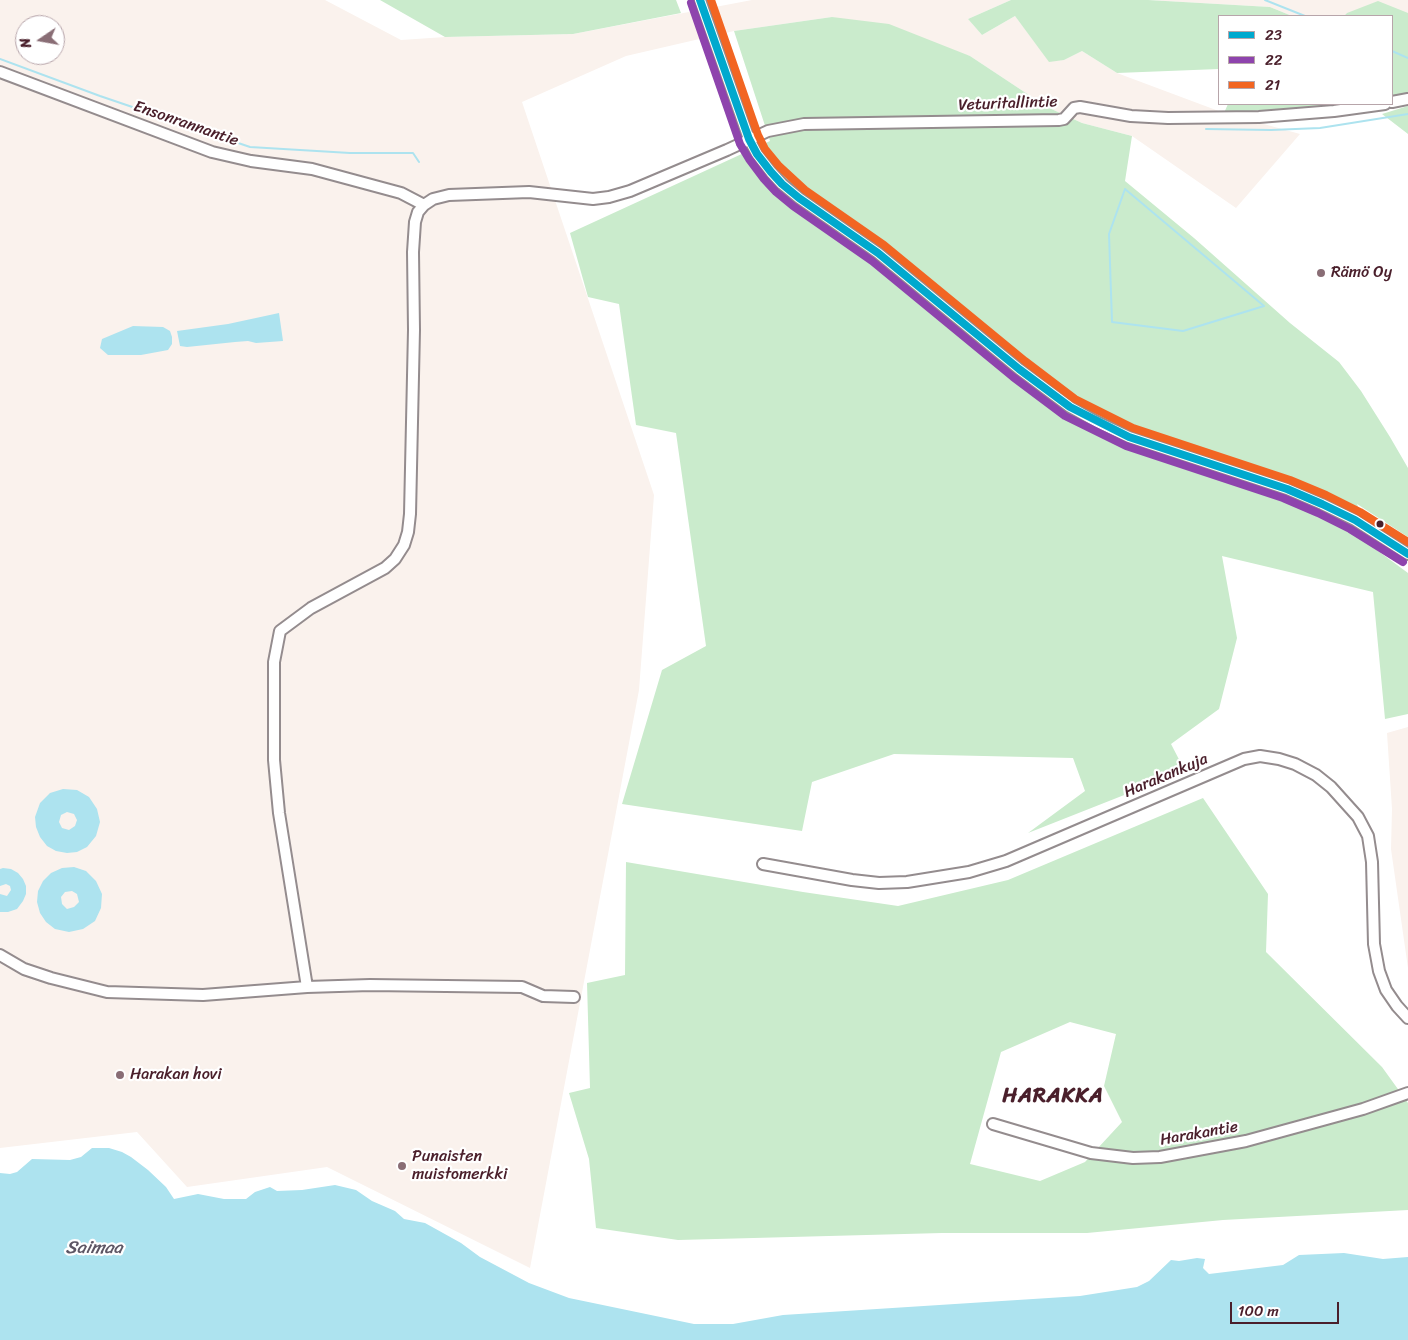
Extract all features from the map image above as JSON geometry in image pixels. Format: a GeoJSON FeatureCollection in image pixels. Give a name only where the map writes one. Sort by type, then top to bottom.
{"type":"FeatureCollection","features":[{"type":"Feature","properties":{"kind":"street"},"geometry":{"type":"LineString","coordinates":[[700,0],[749,139],[757,154],[782,184],[878,253],[1019,369],[1070,407],[1096,422],[1129,437],[1287,489],[1322,504],[1354,520],[1408,554]]}},
{"type":"Feature","properties":{"kind":"street","name":"Ensonrannantie"},"geometry":{"type":"LineString","coordinates":[[0,72],[212,152],[312,169],[401,193],[424,205]]}},
{"type":"Feature","properties":{"kind":"street"},"geometry":{"type":"LineString","coordinates":[[1393,102],[1408,98]]}},
{"type":"Feature","properties":{"kind":"street","name":"Veturitallintie"},"geometry":{"type":"LineString","coordinates":[[424,205],[432,199],[449,195],[529,192],[593,199],[609,198],[768,131],[790,126],[820,123],[1059,120],[1064,119],[1074,108],[1080,107],[1131,116],[1168,118],[1259,117],[1334,111],[1378,105]]}},
{"type":"Feature","properties":{"kind":"street"},"geometry":{"type":"LineString","coordinates":[[307,987],[279,813],[274,760],[274,662],[280,632],[311,608],[385,568],[396,559],[406,538],[410,514],[414,330],[413,252],[415,222],[418,212],[424,205]]}},
{"type":"Feature","properties":{"kind":"street","name":"Harakankuja"},"geometry":{"type":"LineString","coordinates":[[763,864],[852,880],[879,882],[907,882],[961,873],[1006,861],[1244,759],[1260,756],[1279,759],[1295,764],[1316,775],[1331,787],[1358,817],[1368,836],[1372,862],[1374,944],[1378,971],[1386,990],[1408,1018]]}},
{"type":"Feature","properties":{"kind":"street"},"geometry":{"type":"LineString","coordinates":[[0,955],[24,969],[107,992],[203,994],[370,985],[522,987],[542,996],[574,998]]}},
{"type":"Feature","properties":{"kind":"street","name":"Harakantie"},"geometry":{"type":"LineString","coordinates":[[993,1124],[1091,1153],[1133,1158],[1160,1157],[1246,1141],[1363,1109],[1408,1093]]}},
{"type":"Feature","properties":{"kind":"shaded area"},"geometry":{"type":"Polygon","coordinates":[[[0,0],[325,0],[401,40],[573,34],[752,0],[1011,0],[968,19],[982,35],[1015,16],[1049,61],[1064,60],[1082,51],[1117,73],[1224,113],[1300,134],[1236,208],[1132,136],[1082,123],[1047,107],[970,56],[832,17],[734,31],[626,56],[522,102],[654,495],[639,690],[530,1268],[327,1167],[187,1187],[137,1132],[0,1148],[0,0]]]}},
{"type":"Feature","properties":{"kind":"shaded area"},"geometry":{"type":"Polygon","coordinates":[[[1148,0],[1408,0],[1408,13],[1290,15],[1270,7],[1148,0]]]}},
{"type":"Feature","properties":{"kind":"shaded area"},"geometry":{"type":"Polygon","coordinates":[[[1408,727],[1408,968],[1391,849],[1392,809],[1387,733],[1408,727]]]}},
{"type":"Feature","properties":{"kind":"green space"},"geometry":{"type":"Polygon","coordinates":[[[380,0],[676,0],[681,13],[573,34],[445,37],[380,0]]]}},
{"type":"Feature","properties":{"kind":"green space"},"geometry":{"type":"Polygon","coordinates":[[[1011,0],[1148,0],[1270,7],[1290,15],[1218,15],[1218,69],[1117,73],[1082,51],[1064,60],[1049,62],[1015,16],[982,35],[968,19],[1011,0]]]}},
{"type":"Feature","properties":{"kind":"green space"},"geometry":{"type":"Polygon","coordinates":[[[1378,1],[1408,13],[1408,94],[1393,97],[1393,15],[1345,15],[1378,1]]]}},
{"type":"Feature","properties":{"kind":"green space"},"geometry":{"type":"Polygon","coordinates":[[[832,17],[889,24],[970,56],[1047,107],[1082,123],[1132,136],[1125,181],[1194,238],[1290,323],[1339,362],[1361,391],[1408,468],[1408,537],[1357,504],[1374,548],[1408,573],[1408,714],[1385,719],[1373,592],[1222,556],[1237,638],[1219,709],[1171,744],[1185,771],[1028,833],[1085,791],[1073,758],[894,754],[812,782],[802,831],[622,804],[662,670],[706,646],[676,433],[636,425],[619,304],[588,297],[570,233],[770,141],[734,31],[832,17]]]}},
{"type":"Feature","properties":{"kind":"green space"},"geometry":{"type":"Polygon","coordinates":[[[1228,105],[1332,105],[1224,113],[1228,105]]]}},
{"type":"Feature","properties":{"kind":"green space"},"geometry":{"type":"Polygon","coordinates":[[[1408,106],[1408,134],[1382,114],[1408,106]]]}},
{"type":"Feature","properties":{"kind":"green space"},"geometry":{"type":"Polygon","coordinates":[[[1203,798],[1268,894],[1266,952],[1382,1067],[1408,1103],[1408,1210],[1223,1220],[1087,1233],[942,1233],[678,1240],[596,1228],[589,1159],[569,1093],[590,1088],[587,983],[625,975],[626,862],[898,906],[1008,880],[1203,798]],[[1070,1022],[1001,1052],[970,1164],[1040,1181],[1085,1162],[1122,1122],[1104,1086],[1116,1034],[1070,1022]]]}},
{"type":"Feature","properties":{"kind":"water"},"geometry":{"type":"Polygon","coordinates":[[[279,313],[283,341],[256,343],[248,341],[187,347],[180,346],[177,331],[228,324],[279,313]]]}},
{"type":"Feature","properties":{"kind":"water"},"geometry":{"type":"Polygon","coordinates":[[[133,326],[163,327],[170,331],[172,344],[168,350],[141,355],[108,355],[100,348],[102,339],[133,326]]]}},
{"type":"Feature","properties":{"kind":"water"},"geometry":{"type":"Polygon","coordinates":[[[63,789],[77,790],[89,797],[97,809],[100,822],[96,836],[87,847],[77,852],[56,851],[47,846],[40,837],[35,817],[40,803],[50,793],[63,789]],[[67,812],[61,815],[59,822],[62,828],[69,830],[75,826],[77,820],[74,814],[67,812]]]}},
{"type":"Feature","properties":{"kind":"water"},"geometry":{"type":"Polygon","coordinates":[[[74,867],[86,871],[96,881],[102,894],[101,908],[95,921],[83,929],[69,932],[55,929],[46,922],[40,913],[37,902],[38,891],[43,881],[51,873],[62,868],[74,867]],[[72,891],[65,892],[61,897],[62,904],[67,909],[74,907],[79,902],[77,894],[72,891]]]}},
{"type":"Feature","properties":{"kind":"water"},"geometry":{"type":"Polygon","coordinates":[[[0,869],[11,869],[18,873],[26,886],[26,894],[23,901],[17,909],[8,912],[0,912],[0,894],[7,896],[11,890],[10,886],[6,884],[0,886],[0,869]]]}},
{"type":"Feature","properties":{"kind":"water","name":"Saimaa"},"geometry":{"type":"Polygon","coordinates":[[[92,1148],[109,1148],[131,1157],[166,1187],[174,1199],[198,1194],[224,1199],[246,1199],[255,1192],[270,1187],[277,1191],[302,1190],[335,1185],[356,1190],[372,1201],[395,1211],[404,1219],[425,1223],[461,1243],[480,1257],[529,1283],[569,1298],[694,1324],[733,1324],[783,1315],[1080,1296],[1137,1287],[1149,1281],[1171,1260],[1205,1259],[1203,1268],[1209,1274],[1283,1265],[1299,1255],[1344,1253],[1383,1259],[1408,1257],[1408,1340],[0,1340],[0,1173],[10,1174],[17,1172],[32,1159],[70,1160],[81,1157],[92,1148]]]}},
{"type":"Feature","properties":{"kind":"waterway"},"geometry":{"type":"LineString","coordinates":[[1265,0],[1302,15]]}},
{"type":"Feature","properties":{"kind":"waterway"},"geometry":{"type":"LineString","coordinates":[[1393,51],[1408,58]]}},
{"type":"Feature","properties":{"kind":"waterway"},"geometry":{"type":"LineString","coordinates":[[0,59],[100,96],[250,147],[350,153],[413,153],[419,162]]}},
{"type":"Feature","properties":{"kind":"waterway"},"geometry":{"type":"LineString","coordinates":[[1206,129],[1271,130],[1320,128],[1408,114]]}},
{"type":"Feature","properties":{"kind":"waterway"},"geometry":{"type":"LineString","coordinates":[[1125,189],[1264,306],[1183,331],[1112,322],[1109,234],[1125,189]]}},
{"type":"Feature","properties":{"kind":"transit line","name":"23"},"geometry":{"type":"LineString","coordinates":[[700,0],[749,139],[757,154],[771,172],[799,198],[878,253],[1019,369],[1070,407],[1129,437],[1287,489],[1322,504],[1355,520],[1408,554]]}},
{"type":"Feature","properties":{"kind":"transit line","name":"21"},"geometry":{"type":"LineString","coordinates":[[711,0],[758,135],[765,149],[779,166],[805,190],[884,245],[1025,361],[1075,399],[1133,428],[1290,480],[1326,495],[1360,512],[1408,542]]}},
{"type":"Feature","properties":{"kind":"transit line","name":"22"},"geometry":{"type":"LineString","coordinates":[[691,3],[740,144],[764,179],[793,206],[872,261],[1013,377],[1065,416],[1126,446],[1283,498],[1318,513],[1350,529],[1403,562]]}},
{"type":"Feature","properties":{"kind":"place","name":"Rämö Oy"},"geometry":{"type":"Point","coordinates":[1321,273]}},
{"type":"Feature","properties":{"kind":"place","name":"Harakan hovi"},"geometry":{"type":"Point","coordinates":[120,1075]}},
{"type":"Feature","properties":{"kind":"place","name":"Punaisten muistomerkki"},"geometry":{"type":"Point","coordinates":[402,1166]}},
{"type":"Feature","properties":{"kind":"district","name":"HARAKKA"},"geometry":{"type":"Point","coordinates":[1053,1097]}}]}
